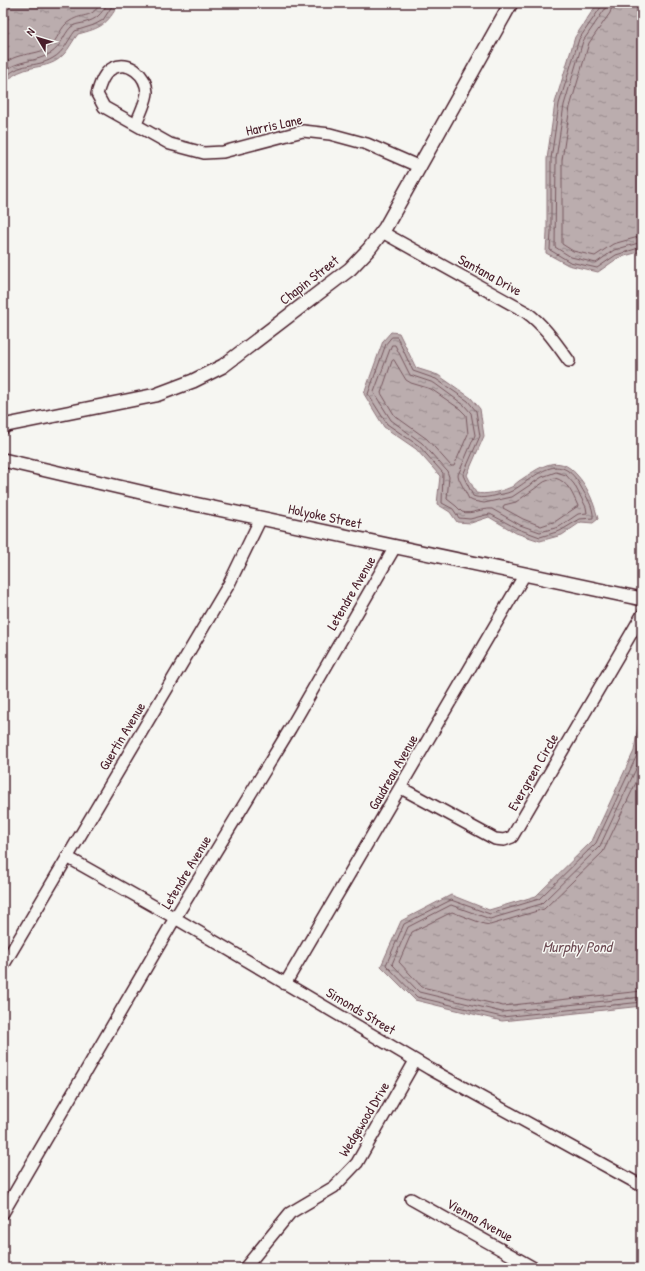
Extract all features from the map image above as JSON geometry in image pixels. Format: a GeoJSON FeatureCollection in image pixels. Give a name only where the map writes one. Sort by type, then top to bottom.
{"type":"FeatureCollection","features":[{"type":"Feature","properties":{"kind":"main road","name":"Chapin Street"},"geometry":{"type":"LineString","coordinates":[[3,427],[156,395],[193,381],[223,366],[350,269],[369,249],[382,232],[420,167],[511,3]]}},
{"type":"Feature","properties":{"kind":"main road","name":"Holyoke Street"},"geometry":{"type":"LineString","coordinates":[[3,460],[166,498],[642,599]]}},
{"type":"Feature","properties":{"kind":"street","name":"Harris Lane"},"geometry":{"type":"LineString","coordinates":[[136,124],[147,93],[144,80],[135,70],[122,65],[112,68],[103,78],[97,94],[104,107],[170,144],[204,153],[223,152],[303,131],[330,134],[367,144],[420,167]]}},
{"type":"Feature","properties":{"kind":"street","name":"Santana Drive"},"geometry":{"type":"LineString","coordinates":[[382,232],[526,312],[549,334],[569,361]]}},
{"type":"Feature","properties":{"kind":"street","name":"Guertin Avenue"},"geometry":{"type":"LineString","coordinates":[[3,966],[229,584],[261,518]]}},
{"type":"Feature","properties":{"kind":"street","name":"Letendre Avenue"},"geometry":{"type":"LineString","coordinates":[[3,1213],[175,918],[290,729],[395,547]]}},
{"type":"Feature","properties":{"kind":"street","name":"Gaudreau Avenue"},"geometry":{"type":"LineString","coordinates":[[285,984],[525,574]]}},
{"type":"Feature","properties":{"kind":"street","name":"Evergreen Circle"},"geometry":{"type":"LineString","coordinates":[[401,788],[495,839],[504,840],[512,837],[642,615]]}},
{"type":"Feature","properties":{"kind":"street","name":"Simonds Street"},"geometry":{"type":"LineString","coordinates":[[67,857],[175,918],[415,1061],[642,1186]]}},
{"type":"Feature","properties":{"kind":"street","name":"Wedgewood Drive"},"geometry":{"type":"LineString","coordinates":[[244,1268],[290,1213],[334,1187],[357,1163],[415,1061]]}},
{"type":"Feature","properties":{"kind":"street","name":"Vienna Avenue"},"geometry":{"type":"LineString","coordinates":[[411,1198],[534,1268]]}},
{"type":"Feature","properties":{"kind":"water"},"geometry":{"type":"Polygon","coordinates":[[[3,3],[119,3],[107,21],[92,30],[78,34],[66,52],[59,59],[49,64],[19,72],[3,87],[3,3]]]}},
{"type":"Feature","properties":{"kind":"water"},"geometry":{"type":"Polygon","coordinates":[[[599,3],[642,3],[642,251],[618,258],[598,272],[568,265],[546,253],[547,159],[555,103],[575,37],[599,3]]]}},
{"type":"Feature","properties":{"kind":"water"},"geometry":{"type":"Polygon","coordinates":[[[391,332],[399,333],[416,368],[438,375],[471,398],[480,409],[484,436],[467,475],[476,493],[497,492],[512,487],[541,467],[548,464],[563,464],[577,475],[584,485],[592,501],[598,519],[593,523],[581,522],[562,535],[540,541],[516,533],[489,517],[471,523],[457,522],[450,512],[437,504],[440,476],[416,449],[384,427],[364,394],[383,341],[391,332]]]}},
{"type":"Feature","properties":{"kind":"water","name":"Murphy Pond"},"geometry":{"type":"Polygon","coordinates":[[[642,702],[642,1006],[502,1021],[415,1000],[381,966],[401,921],[451,895],[489,910],[536,896],[592,841],[634,751],[642,702]]]}}]}
